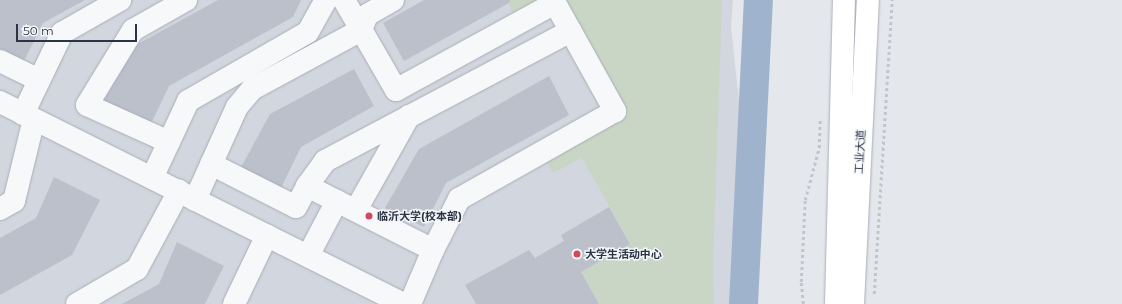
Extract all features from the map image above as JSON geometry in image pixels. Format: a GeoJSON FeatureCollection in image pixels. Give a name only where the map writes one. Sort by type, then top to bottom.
{"type":"FeatureCollection","features":[{"type":"Feature","properties":{"kind":"main road","name":"工业大道"},"geometry":{"type":"LineString","coordinates":[[836,304],[844,0]]}},
{"type":"Feature","properties":{"kind":"main road","name":"工业大道"},"geometry":{"type":"LineString","coordinates":[[853,304],[868,0]]}},
{"type":"Feature","properties":{"kind":"street"},"geometry":{"type":"LineString","coordinates":[[0,209],[14,201],[13,111],[39,80],[62,33],[119,0],[132,30]]}},
{"type":"Feature","properties":{"kind":"street"},"geometry":{"type":"LineString","coordinates":[[169,142],[87,105],[132,30],[186,0]]}},
{"type":"Feature","properties":{"kind":"street"},"geometry":{"type":"LineString","coordinates":[[152,178],[188,101],[243,60],[308,32],[326,0]]}},
{"type":"Feature","properties":{"kind":"street"},"geometry":{"type":"LineString","coordinates":[[344,0],[396,90],[409,116]]}},
{"type":"Feature","properties":{"kind":"street"},"geometry":{"type":"LineString","coordinates":[[78,304],[137,270],[187,196],[211,164],[237,107],[252,90],[361,30],[367,16],[393,0]]}},
{"type":"Feature","properties":{"kind":"street"},"geometry":{"type":"LineString","coordinates":[[13,111],[267,235],[396,302],[433,250],[459,199],[616,110],[556,3],[396,90]]}},
{"type":"Feature","properties":{"kind":"street"},"geometry":{"type":"LineString","coordinates":[[211,164],[296,206],[307,186],[325,161],[571,31]]}},
{"type":"Feature","properties":{"kind":"street"},"geometry":{"type":"LineString","coordinates":[[243,60],[257,86]]}},
{"type":"Feature","properties":{"kind":"street"},"geometry":{"type":"LineString","coordinates":[[0,61],[39,80]]}},
{"type":"Feature","properties":{"kind":"street"},"geometry":{"type":"LineString","coordinates":[[308,256],[346,206],[409,116]]}},
{"type":"Feature","properties":{"kind":"street"},"geometry":{"type":"LineString","coordinates":[[307,186],[433,250]]}},
{"type":"Feature","properties":{"kind":"street"},"geometry":{"type":"LineString","coordinates":[[234,304],[267,235]]}},
{"type":"Feature","properties":{"kind":"path"},"geometry":{"type":"LineString","coordinates":[[874,296],[892,0]]}},
{"type":"Feature","properties":{"kind":"path"},"geometry":{"type":"LineString","coordinates":[[803,304],[801,282],[805,200],[819,148],[820,117]]}},
{"type":"Feature","properties":{"kind":"shaded area","name":"临沂大学(校本部)"},"geometry":{"type":"Polygon","coordinates":[[[0,0],[733,0],[731,27],[742,129],[734,304],[0,304],[0,0]]]}},
{"type":"Feature","properties":{"kind":"green space"},"geometry":{"type":"Polygon","coordinates":[[[510,0],[545,0],[514,18],[509,3],[510,0]]]}},
{"type":"Feature","properties":{"kind":"green space"},"geometry":{"type":"Polygon","coordinates":[[[565,0],[722,0],[713,267],[714,304],[599,304],[581,272],[630,243],[582,158],[553,173],[545,160],[629,114],[565,0]]]}},
{"type":"Feature","properties":{"kind":"building"},"geometry":{"type":"Polygon","coordinates":[[[0,0],[85,0],[43,23],[22,65],[0,52],[0,0]]]}},
{"type":"Feature","properties":{"kind":"building"},"geometry":{"type":"Polygon","coordinates":[[[218,0],[301,0],[293,17],[169,86],[149,128],[103,102],[136,45],[218,0]]]}},
{"type":"Feature","properties":{"kind":"building"},"geometry":{"type":"Polygon","coordinates":[[[424,0],[510,0],[509,3],[404,61],[383,23],[424,0]]]}},
{"type":"Feature","properties":{"kind":"building"},"geometry":{"type":"Polygon","coordinates":[[[354,69],[374,106],[301,147],[279,192],[238,173],[270,114],[354,69]]]}},
{"type":"Feature","properties":{"kind":"building"},"geometry":{"type":"Polygon","coordinates":[[[549,76],[569,115],[446,183],[424,227],[385,208],[419,149],[549,76]]]}},
{"type":"Feature","properties":{"kind":"building"},"geometry":{"type":"Polygon","coordinates":[[[54,177],[100,200],[72,255],[0,295],[0,238],[36,218],[54,177]]]}},
{"type":"Feature","properties":{"kind":"building","name":"大学生活动中心"},"geometry":{"type":"Polygon","coordinates":[[[609,207],[630,244],[581,272],[599,304],[476,304],[465,285],[529,250],[535,258],[564,241],[561,235],[609,207]]]}},
{"type":"Feature","properties":{"kind":"building"},"geometry":{"type":"Polygon","coordinates":[[[177,242],[224,266],[205,304],[122,304],[159,284],[177,242]]]}},
{"type":"Feature","properties":{"kind":"waterway"},"geometry":{"type":"LineString","coordinates":[[743,304],[758,0]]}},
{"type":"Feature","properties":{"kind":"place","name":"临沂大学(校本部)"},"geometry":{"type":"Point","coordinates":[369,216]}},
{"type":"Feature","properties":{"kind":"place","name":"大学生活动中心"},"geometry":{"type":"Point","coordinates":[577,254]}}]}
